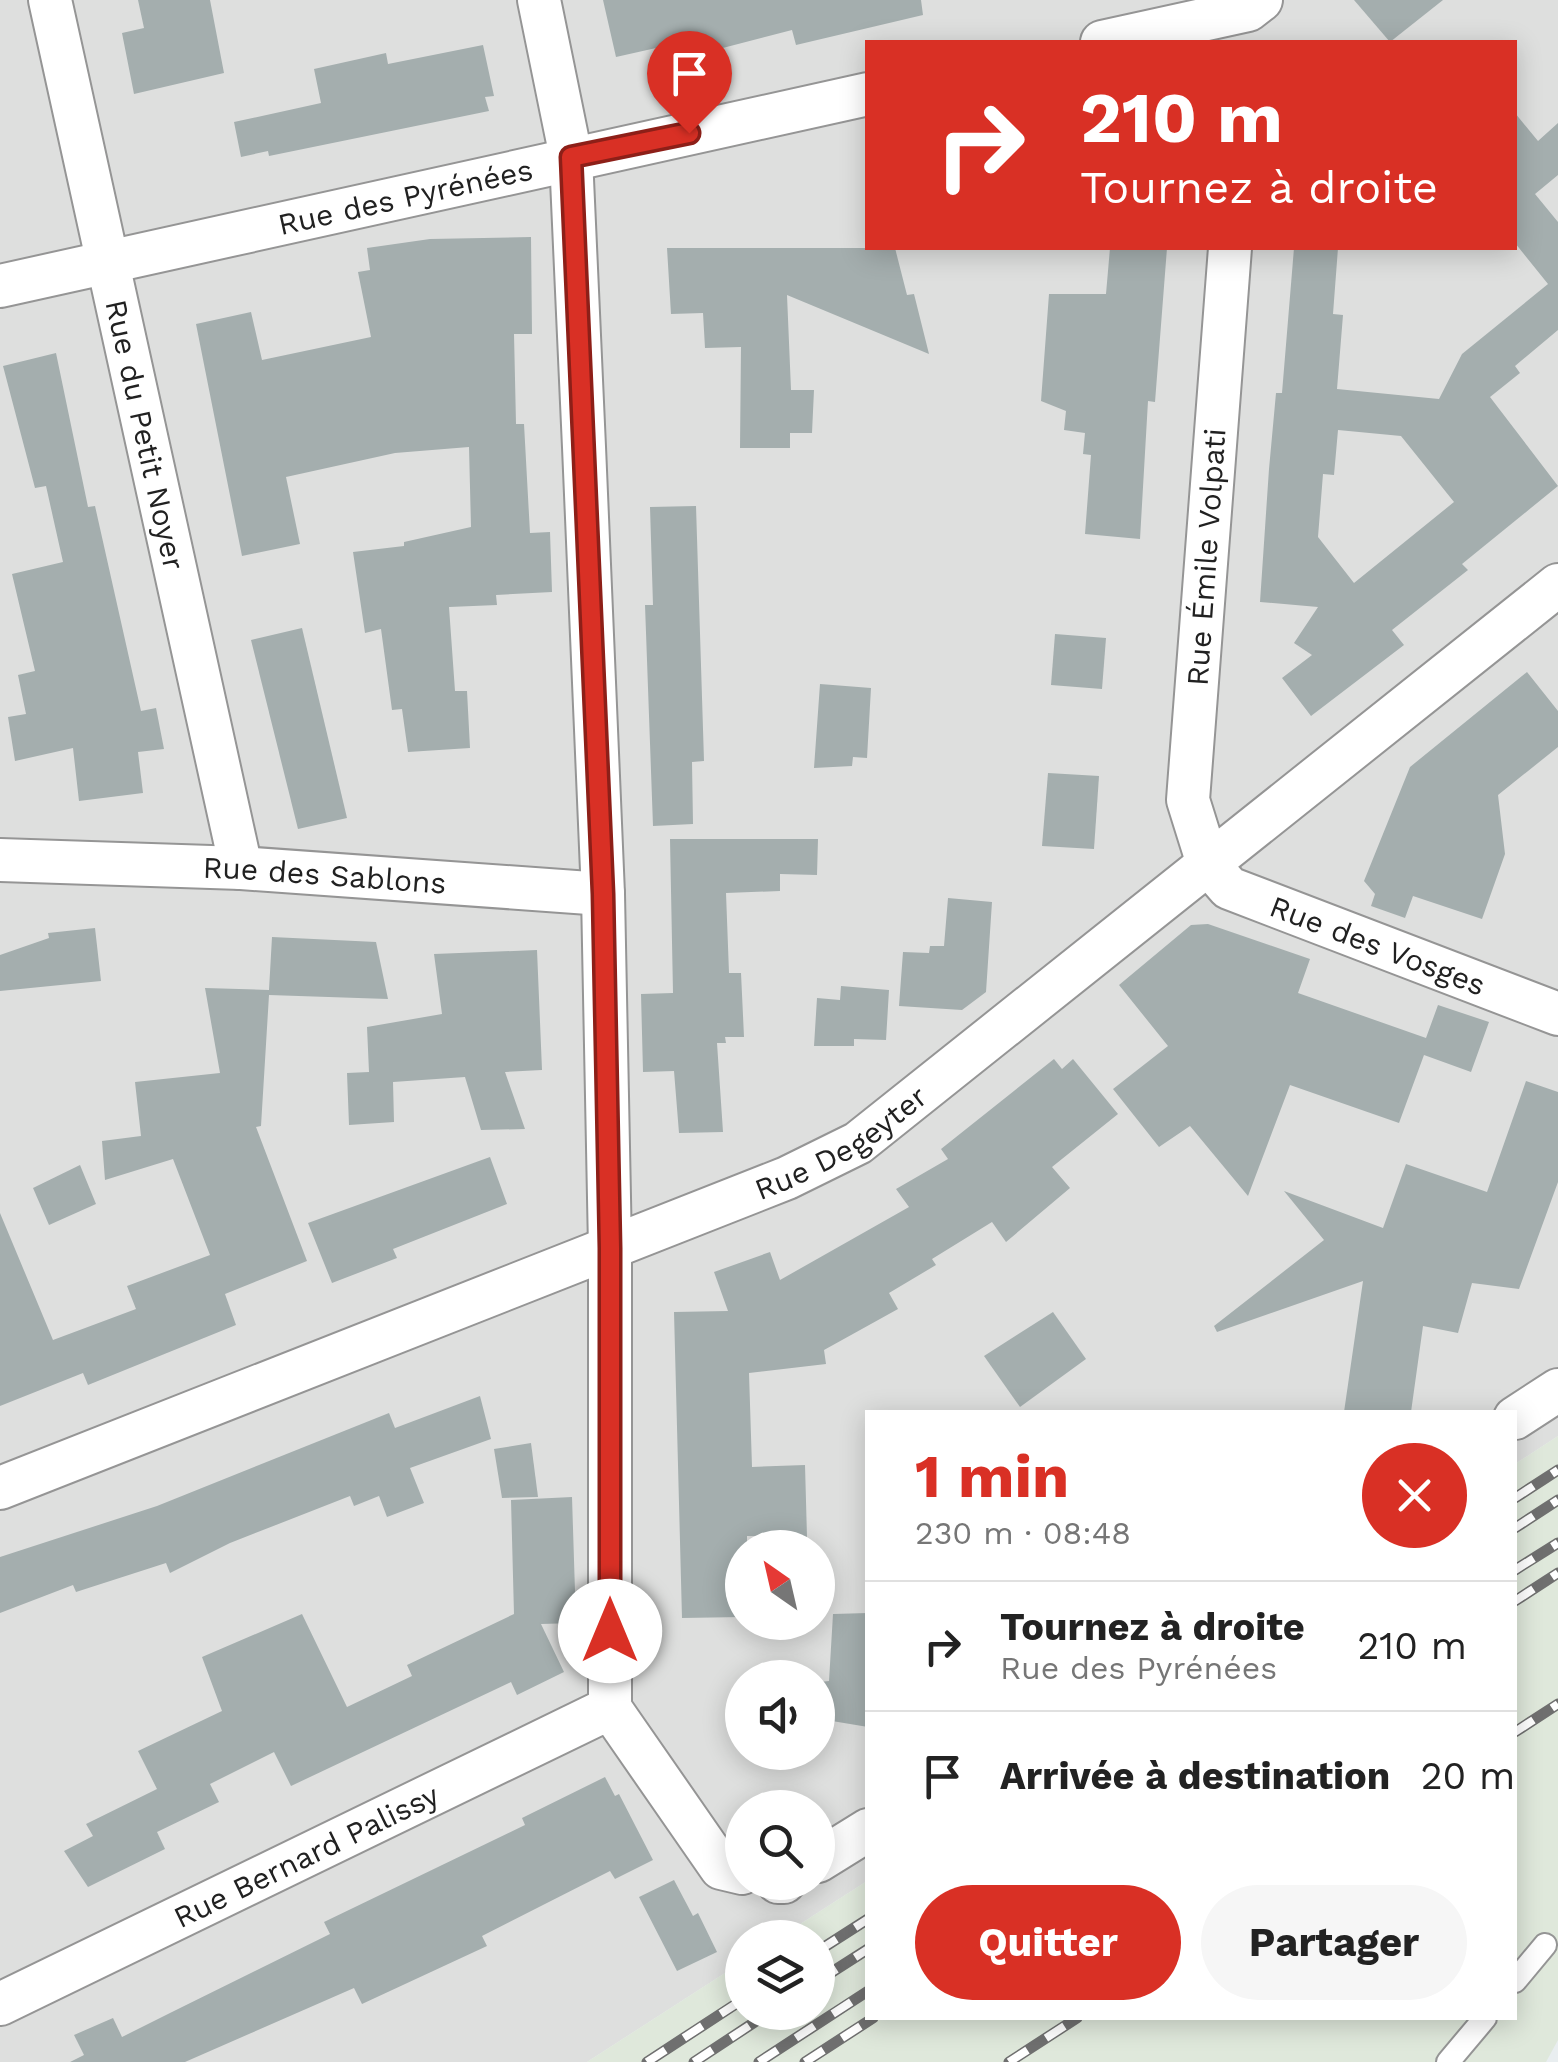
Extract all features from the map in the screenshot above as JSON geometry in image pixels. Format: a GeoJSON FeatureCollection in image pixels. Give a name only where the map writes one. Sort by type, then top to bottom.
{"type":"FeatureCollection","features":[{"type":"Feature","properties":{"kind":"street","name":"Rue du Petit Noyer"},"geometry":{"type":"LineString","coordinates":[[50,0],[241,868]]}},
{"type":"Feature","properties":{"kind":"street"},"geometry":{"type":"LineString","coordinates":[[540,0],[571,157],[603,894],[610,1248],[610,1708],[725,1869]]}},
{"type":"Feature","properties":{"kind":"street"},"geometry":{"type":"LineString","coordinates":[[1112,40],[1250,13]]}},
{"type":"Feature","properties":{"kind":"street","name":"Rue des Pyrénées"},"geometry":{"type":"LineString","coordinates":[[0,286],[865,95]]}},
{"type":"Feature","properties":{"kind":"street","name":"Rue Émile Volpati"},"geometry":{"type":"LineString","coordinates":[[1208,864],[1188,800],[1230,250]]}},
{"type":"Feature","properties":{"kind":"street","name":"Rue Degeyter"},"geometry":{"type":"LineString","coordinates":[[0,1488],[787,1178],[858,1143],[1558,585]]}},
{"type":"Feature","properties":{"kind":"street","name":"Rue des Sablons"},"geometry":{"type":"LineString","coordinates":[[0,860],[241,868],[603,894]]}},
{"type":"Feature","properties":{"kind":"street","name":"Rue des Vosges"},"geometry":{"type":"LineString","coordinates":[[1208,864],[1229,888],[1558,1014]]}},
{"type":"Feature","properties":{"kind":"street"},"geometry":{"type":"LineString","coordinates":[[1517,1417],[1558,1390]]}},
{"type":"Feature","properties":{"kind":"street","name":"Rue Bernard Palissy"},"geometry":{"type":"LineString","coordinates":[[0,2004],[610,1708]]}},
{"type":"Feature","properties":{"kind":"street"},"geometry":{"type":"LineString","coordinates":[[835,1851],[865,1832]]}},
{"type":"Feature","properties":{"kind":"lane"},"geometry":{"type":"LineString","coordinates":[[1517,1979],[1545,1945]]}},
{"type":"Feature","properties":{"kind":"lane"},"geometry":{"type":"LineString","coordinates":[[1448,2062],[1483,2020]]}},
{"type":"Feature","properties":{"kind":"shaded area"},"geometry":{"type":"Polygon","coordinates":[[[0,0],[1558,0],[1558,1436],[1517,1463],[1517,1410],[865,1410],[865,1882],[806,1920],[725,1920],[725,1973],[587,2062],[0,2062],[0,0]]]}},
{"type":"Feature","properties":{"kind":"shaded area"},"geometry":{"type":"Polygon","coordinates":[[[1558,1436],[1558,2040],[1546,2062],[587,2062],[725,1973],[725,2030],[835,2030],[835,1920],[806,1920],[865,1882],[865,2020],[1517,2020],[1517,1463],[1558,1436]]]}},
{"type":"Feature","properties":{"kind":"building"},"geometry":{"type":"Polygon","coordinates":[[[138,0],[210,0],[224,73],[134,94],[122,33],[144,28],[138,0]]]}},
{"type":"Feature","properties":{"kind":"building"},"geometry":{"type":"Polygon","coordinates":[[[603,0],[921,0],[923,15],[796,45],[792,30],[669,62],[665,46],[616,57],[603,0]]]}},
{"type":"Feature","properties":{"kind":"building"},"geometry":{"type":"Polygon","coordinates":[[[1354,0],[1443,0],[1393,40],[1388,40],[1354,0]]]}},
{"type":"Feature","properties":{"kind":"building"},"geometry":{"type":"Polygon","coordinates":[[[483,45],[494,96],[485,97],[489,111],[269,156],[268,151],[241,157],[234,122],[321,103],[314,69],[386,53],[388,64],[483,45]]]}},
{"type":"Feature","properties":{"kind":"building"},"geometry":{"type":"Polygon","coordinates":[[[1517,115],[1538,141],[1558,123],[1558,175],[1535,194],[1558,222],[1558,330],[1515,366],[1520,373],[1490,397],[1558,486],[1462,564],[1468,570],[1392,630],[1404,645],[1311,716],[1282,678],[1312,655],[1294,643],[1318,607],[1260,602],[1276,393],[1282,393],[1294,250],[1338,250],[1333,314],[1343,315],[1337,389],[1439,399],[1462,354],[1548,284],[1517,245],[1517,115]],[[1338,430],[1334,475],[1323,474],[1318,537],[1354,583],[1454,502],[1401,436],[1338,430]]]}},
{"type":"Feature","properties":{"kind":"building"},"geometry":{"type":"Polygon","coordinates":[[[531,237],[532,334],[514,334],[516,424],[524,424],[530,533],[550,532],[552,592],[496,595],[497,605],[449,607],[455,691],[467,691],[470,748],[408,752],[402,709],[392,710],[381,629],[365,633],[353,552],[404,546],[404,542],[471,527],[469,447],[395,453],[286,477],[300,544],[242,556],[196,324],[251,312],[262,360],[371,337],[358,272],[370,270],[367,248],[430,239],[531,237]]]}},
{"type":"Feature","properties":{"kind":"building"},"geometry":{"type":"Polygon","coordinates":[[[667,248],[896,250],[907,295],[914,294],[929,354],[787,295],[791,390],[814,390],[812,433],[790,433],[790,448],[740,448],[741,347],[705,348],[703,313],[671,314],[667,248]]]}},
{"type":"Feature","properties":{"kind":"building"},"geometry":{"type":"Polygon","coordinates":[[[1110,250],[1167,250],[1155,402],[1148,401],[1140,539],[1085,534],[1091,455],[1083,454],[1085,433],[1064,430],[1066,411],[1041,401],[1049,294],[1106,294],[1110,250]]]}},
{"type":"Feature","properties":{"kind":"building"},"geometry":{"type":"Polygon","coordinates":[[[56,353],[88,507],[95,506],[141,711],[156,708],[164,749],[138,752],[143,793],[79,801],[73,748],[15,761],[8,717],[26,714],[18,675],[35,671],[12,574],[63,562],[46,486],[35,488],[3,366],[56,353]]]}},
{"type":"Feature","properties":{"kind":"building"},"geometry":{"type":"Polygon","coordinates":[[[696,506],[704,761],[692,762],[693,824],[653,826],[645,605],[653,605],[650,507],[696,506]]]}},
{"type":"Feature","properties":{"kind":"building"},"geometry":{"type":"Polygon","coordinates":[[[302,628],[347,818],[298,829],[251,640],[302,628]]]}},
{"type":"Feature","properties":{"kind":"building"},"geometry":{"type":"Polygon","coordinates":[[[1055,634],[1106,638],[1102,689],[1051,685],[1055,634]]]}},
{"type":"Feature","properties":{"kind":"building"},"geometry":{"type":"Polygon","coordinates":[[[1527,672],[1558,711],[1558,747],[1498,795],[1505,854],[1482,919],[1413,896],[1405,918],[1371,906],[1375,894],[1364,881],[1410,767],[1527,672]]]}},
{"type":"Feature","properties":{"kind":"building"},"geometry":{"type":"Polygon","coordinates":[[[820,684],[871,688],[867,758],[853,757],[852,766],[814,768],[820,684]]]}},
{"type":"Feature","properties":{"kind":"building"},"geometry":{"type":"Polygon","coordinates":[[[1048,773],[1099,776],[1094,849],[1042,846],[1048,773]]]}},
{"type":"Feature","properties":{"kind":"building"},"geometry":{"type":"Polygon","coordinates":[[[670,839],[818,839],[817,875],[780,874],[780,891],[726,893],[729,973],[741,973],[744,1037],[725,1037],[726,1043],[717,1043],[723,1132],[679,1133],[674,1071],[643,1072],[641,994],[673,993],[670,839]]]}},
{"type":"Feature","properties":{"kind":"building"},"geometry":{"type":"Polygon","coordinates":[[[948,898],[992,902],[986,992],[962,1010],[899,1006],[903,952],[929,953],[930,946],[944,946],[948,898]]]}},
{"type":"Feature","properties":{"kind":"building"},"geometry":{"type":"Polygon","coordinates":[[[1208,924],[1310,959],[1298,993],[1426,1038],[1438,1005],[1489,1022],[1471,1072],[1424,1055],[1399,1123],[1290,1085],[1248,1196],[1190,1126],[1159,1147],[1113,1089],[1168,1046],[1119,985],[1191,925],[1208,924]]]}},
{"type":"Feature","properties":{"kind":"building"},"geometry":{"type":"Polygon","coordinates":[[[95,928],[101,981],[0,991],[0,955],[49,938],[48,933],[95,928]]]}},
{"type":"Feature","properties":{"kind":"building"},"geometry":{"type":"Polygon","coordinates":[[[272,937],[376,942],[388,999],[269,995],[261,1126],[256,1127],[307,1261],[225,1294],[236,1325],[88,1385],[83,1373],[0,1406],[0,1213],[53,1340],[136,1309],[127,1286],[210,1255],[173,1159],[105,1180],[102,1141],[141,1136],[135,1082],[220,1073],[205,988],[269,990],[272,937]]]}},
{"type":"Feature","properties":{"kind":"building"},"geometry":{"type":"Polygon","coordinates":[[[537,950],[542,1070],[505,1072],[525,1129],[481,1130],[465,1077],[393,1082],[394,1122],[349,1125],[347,1073],[369,1072],[367,1027],[442,1014],[434,954],[537,950]]]}},
{"type":"Feature","properties":{"kind":"building"},"geometry":{"type":"Polygon","coordinates":[[[841,986],[889,990],[886,1040],[854,1039],[854,1046],[814,1046],[817,998],[840,1000],[841,986]]]}},
{"type":"Feature","properties":{"kind":"building"},"geometry":{"type":"Polygon","coordinates":[[[1054,1059],[1062,1069],[1073,1059],[1118,1114],[1052,1167],[1070,1188],[1006,1242],[992,1222],[932,1259],[936,1265],[889,1293],[898,1309],[824,1350],[826,1364],[749,1373],[752,1467],[805,1465],[807,1530],[725,1530],[725,1617],[682,1618],[674,1312],[728,1311],[714,1272],[770,1252],[780,1280],[909,1207],[896,1189],[948,1159],[941,1149],[1054,1059]]]}},
{"type":"Feature","properties":{"kind":"building"},"geometry":{"type":"Polygon","coordinates":[[[1526,1081],[1558,1092],[1558,1182],[1519,1289],[1472,1283],[1458,1333],[1423,1326],[1411,1410],[1344,1410],[1363,1281],[1217,1332],[1214,1326],[1324,1240],[1284,1191],[1383,1228],[1406,1164],[1487,1192],[1526,1081]]]}},
{"type":"Feature","properties":{"kind":"building"},"geometry":{"type":"Polygon","coordinates":[[[490,1157],[507,1204],[393,1249],[397,1258],[332,1283],[308,1223],[490,1157]]]}},
{"type":"Feature","properties":{"kind":"building"},"geometry":{"type":"Polygon","coordinates":[[[80,1165],[96,1204],[49,1225],[33,1188],[80,1165]]]}},
{"type":"Feature","properties":{"kind":"building"},"geometry":{"type":"Polygon","coordinates":[[[1053,1312],[1086,1359],[1020,1407],[984,1356],[1053,1312]]]}},
{"type":"Feature","properties":{"kind":"building"},"geometry":{"type":"Polygon","coordinates":[[[480,1396],[491,1439],[410,1468],[424,1503],[387,1517],[379,1496],[354,1506],[350,1496],[230,1543],[170,1573],[166,1563],[76,1592],[73,1585],[0,1613],[0,1557],[157,1506],[389,1413],[395,1428],[480,1396]]]}},
{"type":"Feature","properties":{"kind":"building"},"geometry":{"type":"Polygon","coordinates":[[[531,1443],[538,1497],[502,1498],[494,1449],[531,1443]]]}},
{"type":"Feature","properties":{"kind":"building"},"geometry":{"type":"Polygon","coordinates":[[[572,1497],[576,1623],[541,1624],[564,1672],[517,1695],[511,1682],[291,1786],[274,1752],[210,1784],[219,1802],[157,1832],[165,1849],[88,1887],[64,1851],[93,1836],[86,1824],[157,1789],[138,1751],[222,1711],[202,1657],[302,1614],[347,1707],[412,1676],[407,1665],[514,1614],[511,1500],[572,1497]]]}},
{"type":"Feature","properties":{"kind":"building"},"geometry":{"type":"Polygon","coordinates":[[[865,1613],[865,1726],[835,1722],[835,1660],[830,1660],[835,1614],[865,1613]]]}},
{"type":"Feature","properties":{"kind":"building"},"geometry":{"type":"Polygon","coordinates":[[[605,1777],[615,1796],[619,1794],[653,1860],[615,1879],[610,1871],[482,1936],[487,1946],[362,2004],[354,1988],[185,2062],[70,2062],[84,2055],[74,2035],[113,2018],[122,2037],[330,1934],[324,1922],[525,1825],[522,1818],[605,1777]]]}},
{"type":"Feature","properties":{"kind":"building"},"geometry":{"type":"Polygon","coordinates":[[[674,1880],[693,1916],[698,1913],[717,1952],[677,1971],[639,1897],[674,1880]]]}},
{"type":"Feature","properties":{"kind":"railway"},"geometry":{"type":"LineString","coordinates":[[1517,1497],[1558,1470]]}},
{"type":"Feature","properties":{"kind":"railway"},"geometry":{"type":"LineString","coordinates":[[1517,1527],[1558,1500]]}},
{"type":"Feature","properties":{"kind":"railway"},"geometry":{"type":"LineString","coordinates":[[1517,1569],[1558,1543]]}},
{"type":"Feature","properties":{"kind":"railway"},"geometry":{"type":"LineString","coordinates":[[1517,1600],[1558,1573]]}},
{"type":"Feature","properties":{"kind":"railway"},"geometry":{"type":"LineString","coordinates":[[1517,1731],[1558,1704]]}},
{"type":"Feature","properties":{"kind":"railway"},"geometry":{"type":"LineString","coordinates":[[835,1940],[865,1921]]}},
{"type":"Feature","properties":{"kind":"railway"},"geometry":{"type":"LineString","coordinates":[[835,1970],[865,1951]]}},
{"type":"Feature","properties":{"kind":"railway"},"geometry":{"type":"LineString","coordinates":[[759,2062],[865,1993]]}},
{"type":"Feature","properties":{"kind":"railway"},"geometry":{"type":"LineString","coordinates":[[647,2062],[725,2011]]}},
{"type":"Feature","properties":{"kind":"railway"},"geometry":{"type":"LineString","coordinates":[[805,2062],[870,2020]]}},
{"type":"Feature","properties":{"kind":"railway"},"geometry":{"type":"LineString","coordinates":[[1009,2062],[1074,2020]]}},
{"type":"Feature","properties":{"kind":"railway"},"geometry":{"type":"LineString","coordinates":[[694,2062],[743,2030]]}},
{"type":"Feature","properties":{"kind":"route"},"geometry":{"type":"LineString","coordinates":[[610,1631],[610,1248],[603,894],[571,157],[689,133]]}}]}
